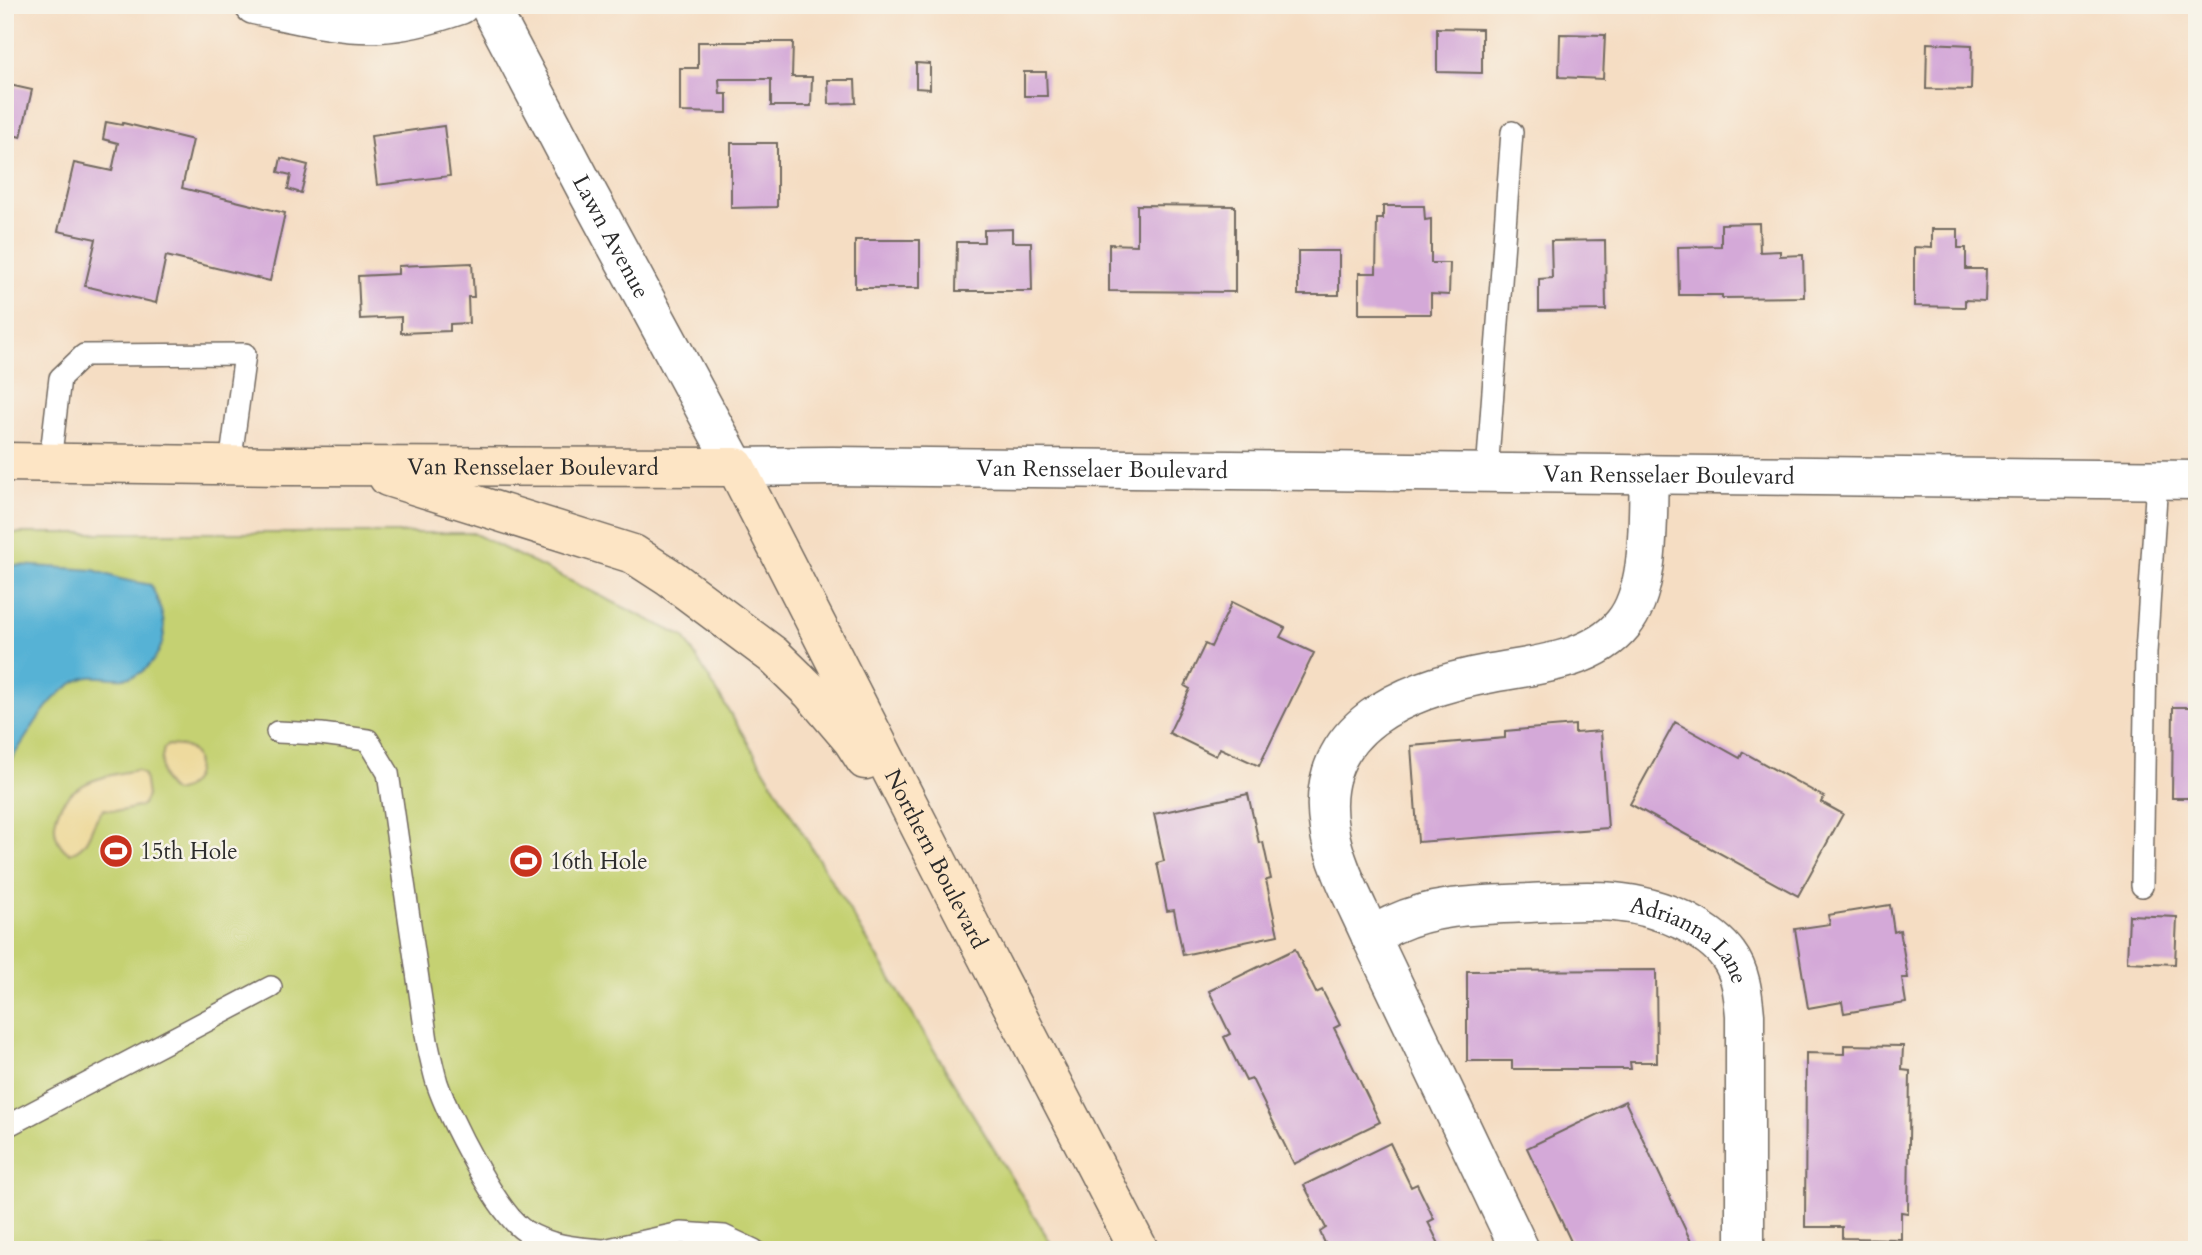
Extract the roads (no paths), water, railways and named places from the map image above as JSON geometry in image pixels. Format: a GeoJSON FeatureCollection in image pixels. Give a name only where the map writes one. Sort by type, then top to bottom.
{"type":"FeatureCollection","features":[{"type":"Feature","properties":{"kind":"main road","name":"Van Rensselaer Boulevard"},"geometry":{"type":"LineString","coordinates":[[5,462],[736,467]]}},
{"type":"Feature","properties":{"kind":"main road"},"geometry":{"type":"LineString","coordinates":[[352,466],[633,554],[670,578],[773,655],[811,692],[852,740],[962,909]]}},
{"type":"Feature","properties":{"kind":"main road","name":"Northern Boulevard"},"geometry":{"type":"LineString","coordinates":[[736,467],[1139,1250]]}},
{"type":"Feature","properties":{"kind":"street"},"geometry":{"type":"LineString","coordinates":[[254,5],[327,19],[377,23],[394,22],[460,5]]}},
{"type":"Feature","properties":{"kind":"street","name":"Lawn Avenue"},"geometry":{"type":"LineString","coordinates":[[489,5],[736,467]]}},
{"type":"Feature","properties":{"kind":"street","name":"Van Rensselaer Boulevard"},"geometry":{"type":"LineString","coordinates":[[736,467],[2197,480]]}},
{"type":"Feature","properties":{"kind":"street"},"geometry":{"type":"LineString","coordinates":[[1520,1250],[1371,937],[1341,868],[1329,831],[1327,794],[1336,761],[1357,731],[1370,718],[1404,698],[1452,682],[1564,658],[1594,647],[1614,634],[1632,610],[1642,583],[1649,474]]}},
{"type":"Feature","properties":{"kind":"street","name":"Adrianna Lane"},"geometry":{"type":"LineString","coordinates":[[1371,937],[1395,923],[1452,908],[1610,900],[1673,916],[1697,928],[1717,943],[1727,952],[1734,964],[1744,995],[1745,1250]]}},
{"type":"Feature","properties":{"kind":"lane"},"geometry":{"type":"LineString","coordinates":[[1487,473],[1512,132]]}},
{"type":"Feature","properties":{"kind":"lane"},"geometry":{"type":"LineString","coordinates":[[50,462],[60,378],[84,355],[245,354],[230,465]]}},
{"type":"Feature","properties":{"kind":"lane"},"geometry":{"type":"LineString","coordinates":[[2142,886],[2146,653],[2157,480]]}},
{"type":"Feature","properties":{"kind":"lane"},"geometry":{"type":"LineString","coordinates":[[277,732],[368,740],[388,773],[426,1041],[438,1084],[458,1129],[499,1205],[523,1230],[562,1247],[603,1250],[681,1233],[724,1236],[754,1250]]}},
{"type":"Feature","properties":{"kind":"lane"},"geometry":{"type":"LineString","coordinates":[[5,1127],[271,987]]}},
{"type":"Feature","properties":{"kind":"water"},"geometry":{"type":"Polygon","coordinates":[[[5,566],[94,570],[151,585],[162,616],[164,634],[159,652],[141,672],[125,678],[88,677],[64,690],[40,716],[5,768],[5,566]]]}},
{"type":"Feature","properties":{"kind":"place","name":"15th Hole"},"geometry":{"type":"Point","coordinates":[116,851]}},
{"type":"Feature","properties":{"kind":"place","name":"16th Hole"},"geometry":{"type":"Point","coordinates":[526,861]}}]}
